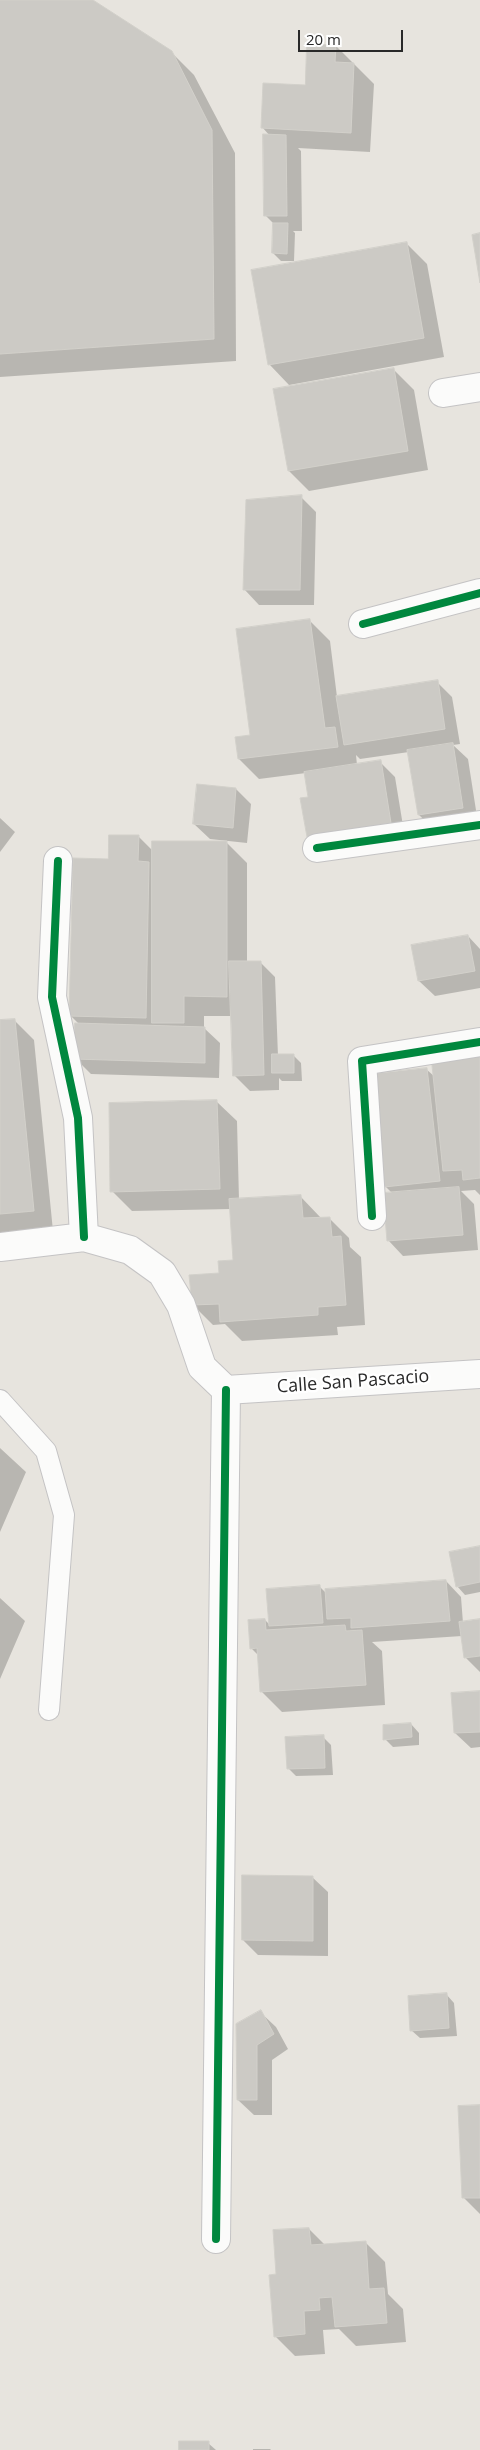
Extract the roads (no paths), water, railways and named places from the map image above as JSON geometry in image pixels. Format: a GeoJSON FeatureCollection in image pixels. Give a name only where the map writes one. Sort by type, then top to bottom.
{"type":"FeatureCollection","features":[{"type":"Feature","properties":{"kind":"street"},"geometry":{"type":"LineString","coordinates":[[443,393],[480,386]]}},
{"type":"Feature","properties":{"kind":"street"},"geometry":{"type":"LineString","coordinates":[[363,624],[480,593]]}},
{"type":"Feature","properties":{"kind":"street"},"geometry":{"type":"LineString","coordinates":[[317,848],[480,826]]}},
{"type":"Feature","properties":{"kind":"street"},"geometry":{"type":"LineString","coordinates":[[58,860],[52,997],[78,1118],[84,1238]]}},
{"type":"Feature","properties":{"kind":"street"},"geometry":{"type":"LineString","coordinates":[[372,1216],[362,1061],[480,1042]]}},
{"type":"Feature","properties":{"kind":"street"},"geometry":{"type":"LineString","coordinates":[[0,1247],[84,1238],[130,1250],[162,1273],[181,1305],[202,1367],[226,1390],[216,2239]]}},
{"type":"Feature","properties":{"kind":"street","name":"Calle San Pascacio"},"geometry":{"type":"LineString","coordinates":[[226,1390],[480,1374]]}},
{"type":"Feature","properties":{"kind":"lane"},"geometry":{"type":"LineString","coordinates":[[0,1400],[46,1451],[64,1515],[49,1710]]}}]}
